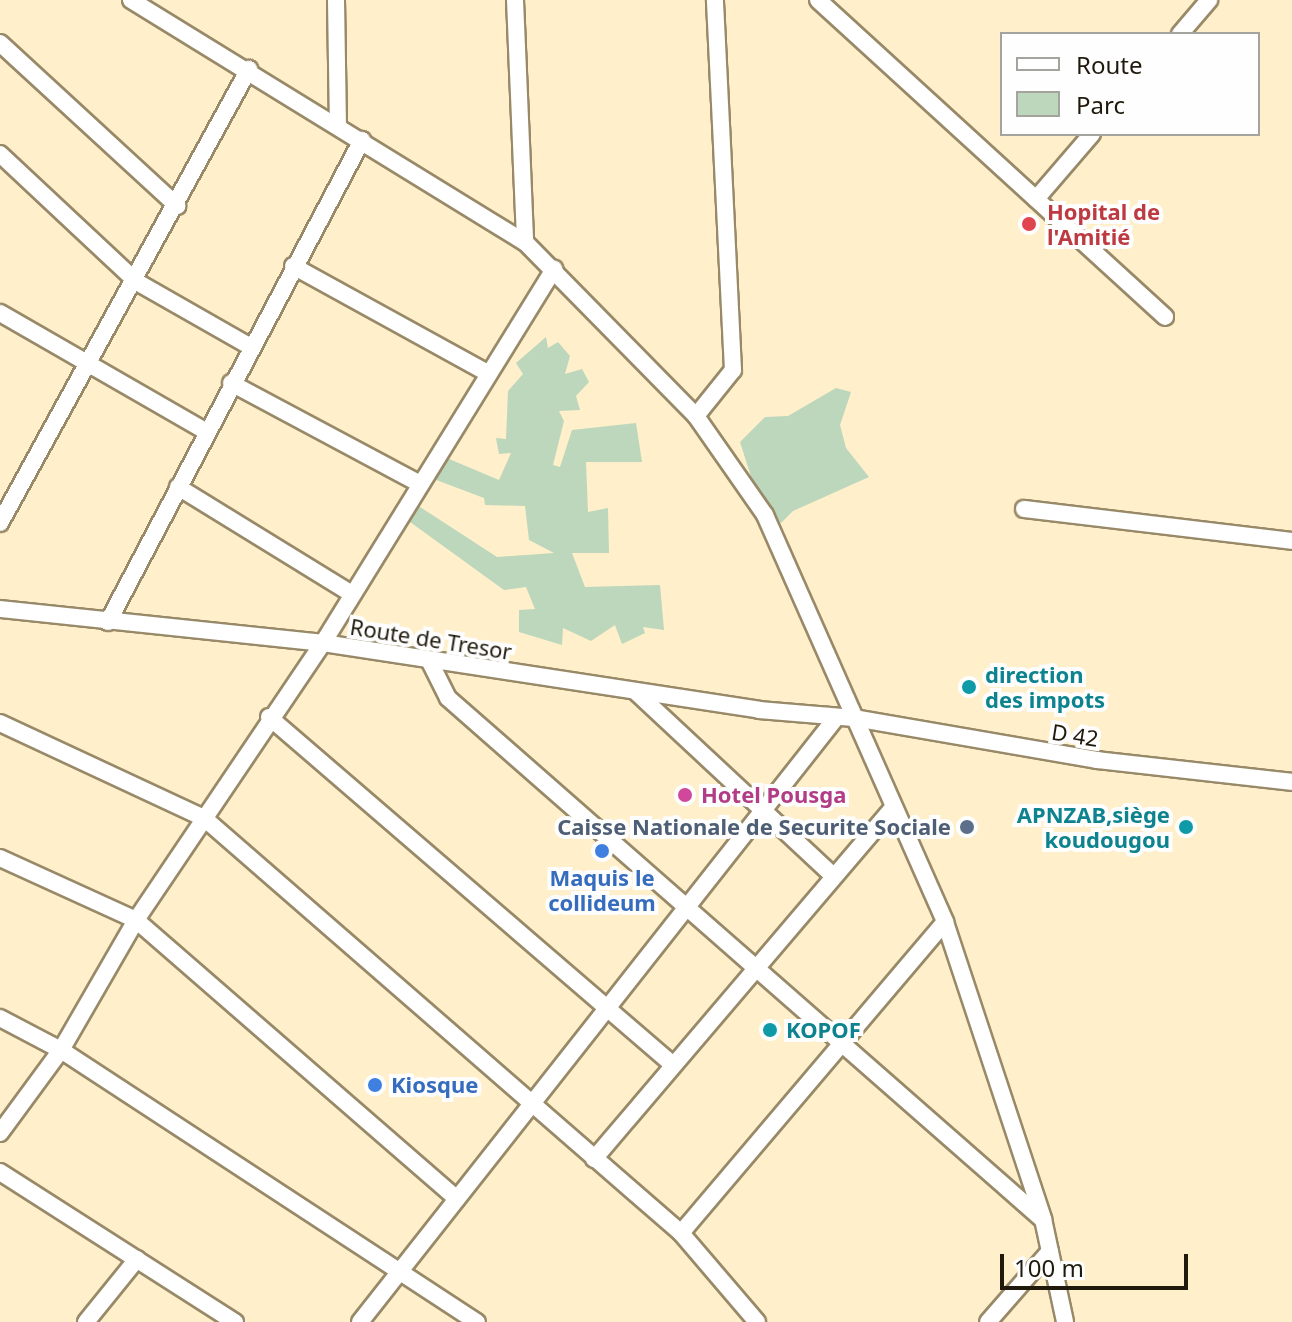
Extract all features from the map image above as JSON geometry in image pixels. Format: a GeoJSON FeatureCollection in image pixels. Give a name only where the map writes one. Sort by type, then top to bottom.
{"type":"FeatureCollection","features":[{"type":"Feature","properties":{"kind":"street"},"geometry":{"type":"LineString","coordinates":[[131,0],[249,69],[525,242],[696,416],[765,515],[891,810],[945,922],[1043,1219],[1065,1322]]}},
{"type":"Feature","properties":{"kind":"street"},"geometry":{"type":"LineString","coordinates":[[165,0],[166,20]]}},
{"type":"Feature","properties":{"kind":"street"},"geometry":{"type":"LineString","coordinates":[[336,0],[338,125]]}},
{"type":"Feature","properties":{"kind":"street"},"geometry":{"type":"LineString","coordinates":[[515,0],[525,242]]}},
{"type":"Feature","properties":{"kind":"street"},"geometry":{"type":"LineString","coordinates":[[696,416],[733,370],[715,0]]}},
{"type":"Feature","properties":{"kind":"street"},"geometry":{"type":"LineString","coordinates":[[818,0],[1165,317]]}},
{"type":"Feature","properties":{"kind":"street"},"geometry":{"type":"LineString","coordinates":[[1182,32],[1209,0]]}},
{"type":"Feature","properties":{"kind":"street"},"geometry":{"type":"LineString","coordinates":[[0,43],[177,206]]}},
{"type":"Feature","properties":{"kind":"street"},"geometry":{"type":"LineString","coordinates":[[0,523],[137,282],[249,69]]}},
{"type":"Feature","properties":{"kind":"street"},"geometry":{"type":"LineString","coordinates":[[1036,199],[1090,136]]}},
{"type":"Feature","properties":{"kind":"street"},"geometry":{"type":"LineString","coordinates":[[108,622],[249,346],[362,140]]}},
{"type":"Feature","properties":{"kind":"street"},"geometry":{"type":"LineString","coordinates":[[0,154],[137,282],[249,346]]}},
{"type":"Feature","properties":{"kind":"street"},"geometry":{"type":"LineString","coordinates":[[293,266],[488,373]]}},
{"type":"Feature","properties":{"kind":"street"},"geometry":{"type":"LineString","coordinates":[[0,1133],[61,1050],[136,920],[269,717],[323,643],[349,592],[554,269]]}},
{"type":"Feature","properties":{"kind":"street"},"geometry":{"type":"LineString","coordinates":[[0,313],[207,432]]}},
{"type":"Feature","properties":{"kind":"street"},"geometry":{"type":"LineString","coordinates":[[231,383],[418,483]]}},
{"type":"Feature","properties":{"kind":"street"},"geometry":{"type":"LineString","coordinates":[[178,487],[349,592]]}},
{"type":"Feature","properties":{"kind":"street"},"geometry":{"type":"LineString","coordinates":[[1024,509],[1292,541]]}},
{"type":"Feature","properties":{"kind":"street","name":"Route de Tresor"},"geometry":{"type":"LineString","coordinates":[[0,609],[323,643],[636,692],[835,719],[854,718]]}},
{"type":"Feature","properties":{"kind":"street"},"geometry":{"type":"LineString","coordinates":[[323,643],[835,719],[607,1003],[532,1104],[360,1322]]}},
{"type":"Feature","properties":{"kind":"street"},"geometry":{"type":"LineString","coordinates":[[430,662],[448,698],[685,909],[755,965],[1043,1219]]}},
{"type":"Feature","properties":{"kind":"street"},"geometry":{"type":"LineString","coordinates":[[636,692],[761,813],[833,876]]}},
{"type":"Feature","properties":{"kind":"street"},"geometry":{"type":"LineString","coordinates":[[269,717],[607,1003],[672,1064]]}},
{"type":"Feature","properties":{"kind":"street","name":"D 42"},"geometry":{"type":"LineString","coordinates":[[854,718],[1097,760],[1292,782]]}},
{"type":"Feature","properties":{"kind":"street"},"geometry":{"type":"LineString","coordinates":[[0,723],[204,818],[681,1233],[757,1322]]}},
{"type":"Feature","properties":{"kind":"street"},"geometry":{"type":"LineString","coordinates":[[594,1159],[755,965],[891,810]]}},
{"type":"Feature","properties":{"kind":"street"},"geometry":{"type":"LineString","coordinates":[[0,858],[136,920],[457,1199]]}},
{"type":"Feature","properties":{"kind":"street"},"geometry":{"type":"LineString","coordinates":[[681,1233],[945,922]]}},
{"type":"Feature","properties":{"kind":"street"},"geometry":{"type":"LineString","coordinates":[[0,1018],[61,1050],[401,1269],[477,1322]]}},
{"type":"Feature","properties":{"kind":"street"},"geometry":{"type":"LineString","coordinates":[[0,1172],[235,1322]]}},
{"type":"Feature","properties":{"kind":"street"},"geometry":{"type":"LineString","coordinates":[[988,1322],[1050,1251]]}},
{"type":"Feature","properties":{"kind":"street"},"geometry":{"type":"LineString","coordinates":[[86,1322],[137,1259]]}},
{"type":"Feature","properties":{"kind":"green space"},"geometry":{"type":"Polygon","coordinates":[[[546,337],[548,348],[558,342],[570,356],[565,374],[582,369],[589,382],[576,396],[580,410],[559,411],[564,421],[553,465],[560,467],[572,430],[636,423],[642,462],[586,462],[588,512],[608,508],[609,553],[572,553],[585,587],[660,585],[664,630],[643,627],[645,633],[622,644],[615,625],[591,641],[563,628],[562,645],[519,632],[519,610],[535,609],[526,587],[504,590],[410,522],[407,510],[417,505],[497,557],[554,553],[529,540],[525,506],[485,505],[484,498],[431,478],[442,456],[499,480],[511,453],[499,454],[496,438],[506,439],[508,391],[523,374],[516,363],[546,337]]]}},
{"type":"Feature","properties":{"kind":"green space"},"geometry":{"type":"Polygon","coordinates":[[[836,388],[851,392],[840,425],[846,448],[869,477],[793,511],[781,523],[762,511],[740,442],[765,417],[788,416],[836,388]]]}},
{"type":"Feature","properties":{"kind":"place","name":"Hopital de l'Amitié"},"geometry":{"type":"Point","coordinates":[1029,224]}},
{"type":"Feature","properties":{"kind":"place","name":"direction des impots"},"geometry":{"type":"Point","coordinates":[969,687]}},
{"type":"Feature","properties":{"kind":"place","name":"Hotel Pousga"},"geometry":{"type":"Point","coordinates":[685,795]}},
{"type":"Feature","properties":{"kind":"place","name":"Caisse Nationale de Securite Sociale"},"geometry":{"type":"Point","coordinates":[967,827]}},
{"type":"Feature","properties":{"kind":"place","name":"APNZAB,siège koudougou"},"geometry":{"type":"Point","coordinates":[1186,827]}},
{"type":"Feature","properties":{"kind":"place","name":"Maquis le collideum"},"geometry":{"type":"Point","coordinates":[602,851]}},
{"type":"Feature","properties":{"kind":"place","name":"KOPOF"},"geometry":{"type":"Point","coordinates":[770,1030]}},
{"type":"Feature","properties":{"kind":"place","name":"Kiosque"},"geometry":{"type":"Point","coordinates":[375,1085]}}]}
